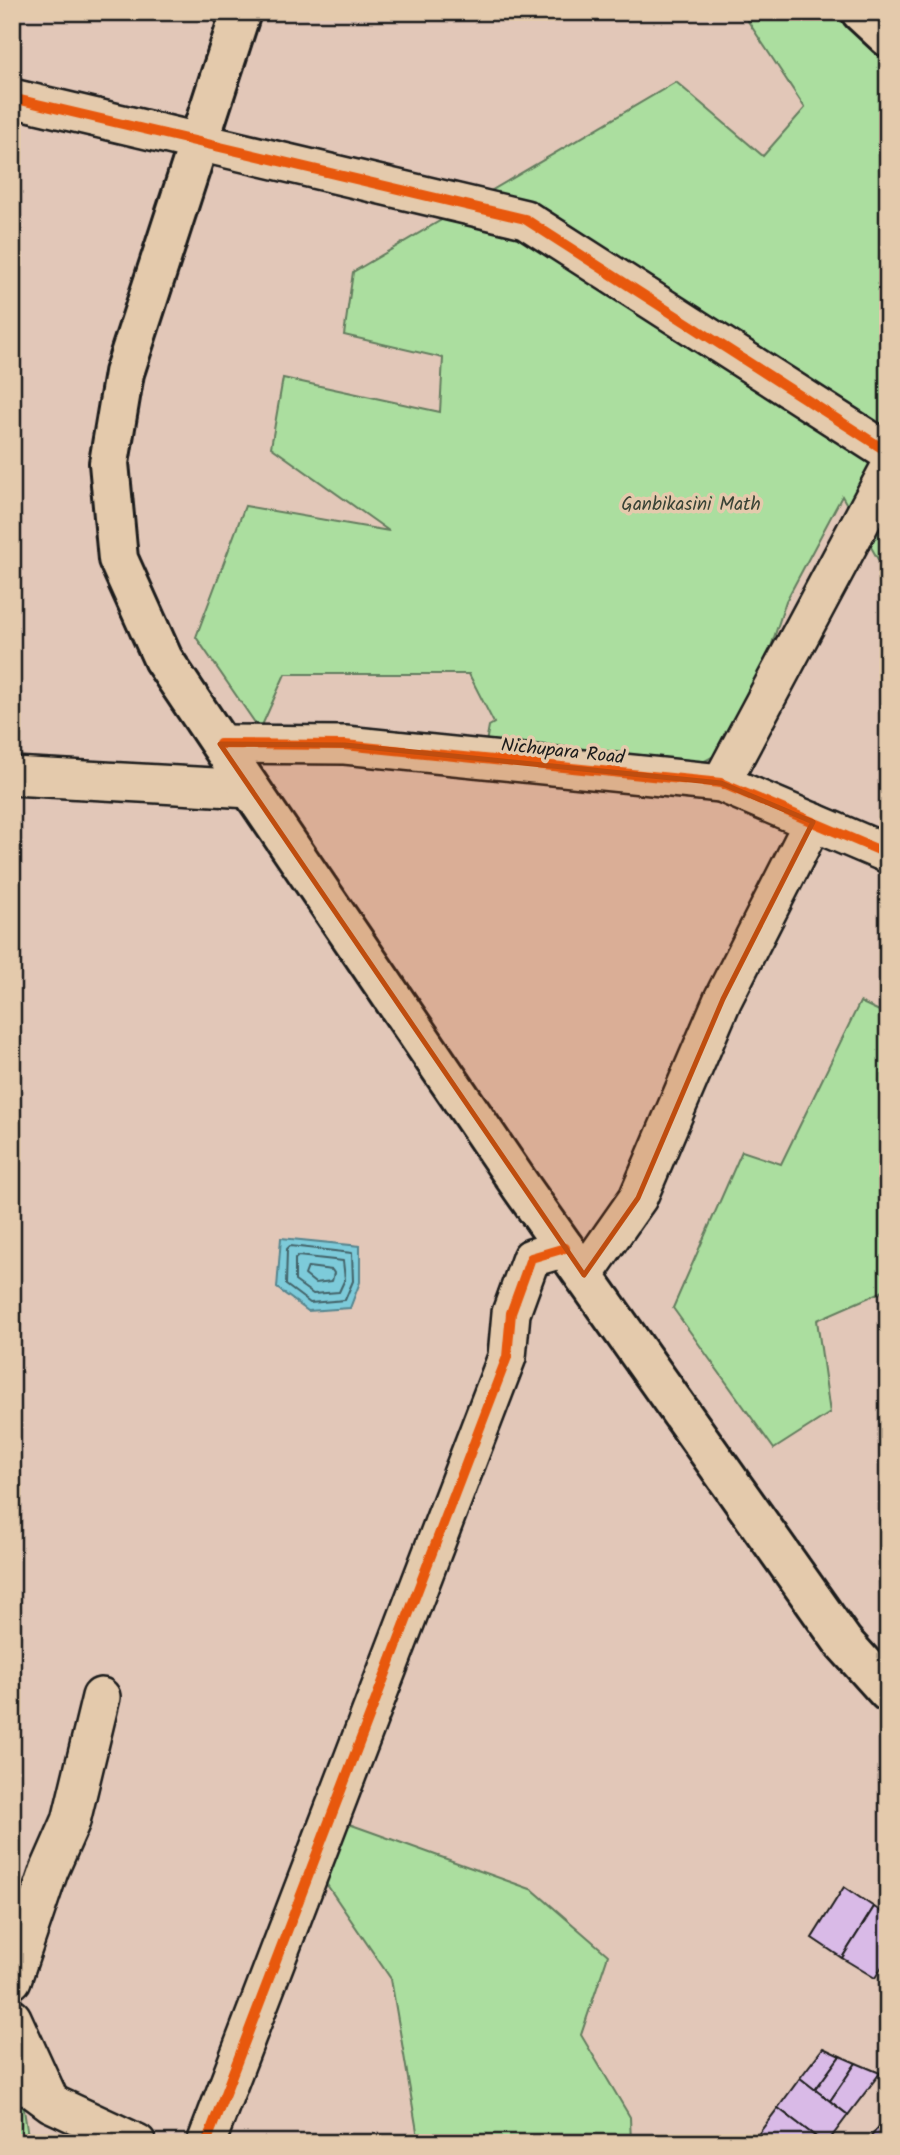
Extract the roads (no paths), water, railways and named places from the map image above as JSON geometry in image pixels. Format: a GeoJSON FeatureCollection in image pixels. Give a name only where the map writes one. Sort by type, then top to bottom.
{"type":"FeatureCollection","features":[{"type":"Feature","properties":{"kind":"highway"},"geometry":{"type":"LineString","coordinates":[[241,12],[124,373],[109,463],[118,559],[163,659],[220,744],[574,1261],[843,1642],[888,1692]]}},
{"type":"Feature","properties":{"kind":"highway"},"geometry":{"type":"LineString","coordinates":[[861,12],[888,37]]}},
{"type":"Feature","properties":{"kind":"street"},"geometry":{"type":"LineString","coordinates":[[12,98],[525,219],[888,452]]}},
{"type":"Feature","properties":{"kind":"street"},"geometry":{"type":"LineString","coordinates":[[721,783],[888,471]]}},
{"type":"Feature","properties":{"kind":"street","name":"Nichupara Road"},"geometry":{"type":"LineString","coordinates":[[220,744],[345,745],[721,783],[888,855]]}},
{"type":"Feature","properties":{"kind":"street"},"geometry":{"type":"LineString","coordinates":[[12,776],[251,789]]}},
{"type":"Feature","properties":{"kind":"street"},"geometry":{"type":"LineString","coordinates":[[206,2143],[507,1357],[511,1313],[531,1258],[574,1261],[638,1198],[723,999],[813,822]]}},
{"type":"Feature","properties":{"kind":"street"},"geometry":{"type":"LineString","coordinates":[[12,1980],[49,1871],[71,1821],[101,1697]]}},
{"type":"Feature","properties":{"kind":"street"},"geometry":{"type":"LineString","coordinates":[[12,2018],[51,2103]]}},
{"type":"Feature","properties":{"kind":"street"},"geometry":{"type":"LineString","coordinates":[[12,2074],[51,2103],[137,2143]]}},
{"type":"Feature","properties":{"kind":"water"},"geometry":{"type":"Polygon","coordinates":[[[281,1238],[360,1246],[360,1282],[350,1308],[308,1311],[277,1288],[281,1238]]]}},
{"type":"Feature","properties":{"kind":"park label","name":"Ganbikasini Math"},"geometry":{"type":"Point","coordinates":[691,503]}}]}
